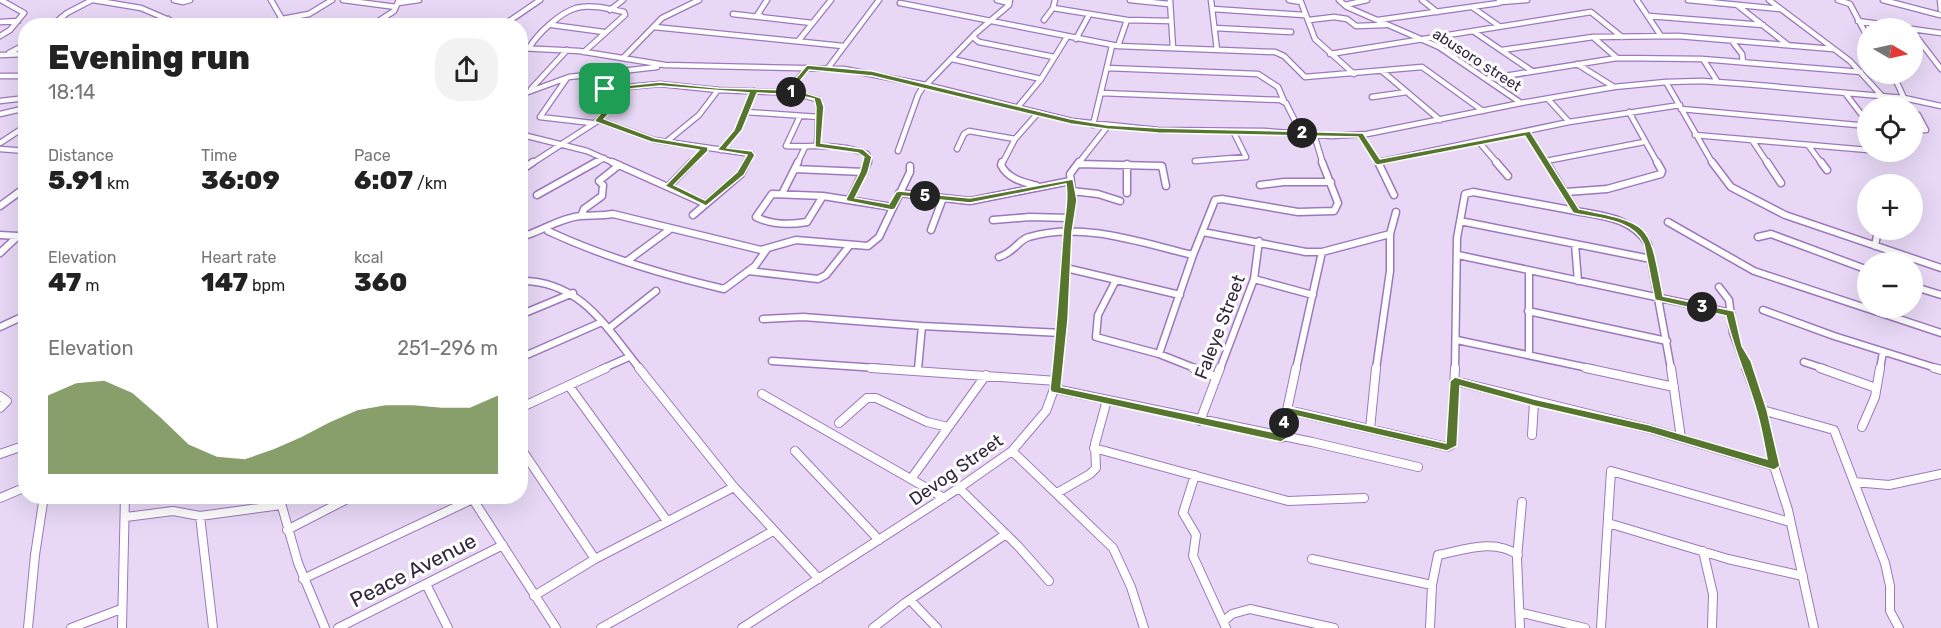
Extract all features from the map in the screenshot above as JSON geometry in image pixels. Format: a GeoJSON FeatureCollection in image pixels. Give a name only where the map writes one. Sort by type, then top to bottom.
{"type":"FeatureCollection","features":[{"type":"Feature","properties":{"kind":"street"},"geometry":{"type":"LineString","coordinates":[[1,0],[23,11],[20,18]]}},
{"type":"Feature","properties":{"kind":"street"},"geometry":{"type":"LineString","coordinates":[[61,18],[93,0],[141,8],[166,18]]}},
{"type":"Feature","properties":{"kind":"street"},"geometry":{"type":"LineString","coordinates":[[174,0],[183,2],[190,0]]}},
{"type":"Feature","properties":{"kind":"street"},"geometry":{"type":"LineString","coordinates":[[278,0],[271,1],[281,18]]}},
{"type":"Feature","properties":{"kind":"street"},"geometry":{"type":"LineString","coordinates":[[287,18],[309,14],[332,0]]}},
{"type":"Feature","properties":{"kind":"street"},"geometry":{"type":"LineString","coordinates":[[343,0],[398,3],[419,0]]}},
{"type":"Feature","properties":{"kind":"street"},"geometry":{"type":"LineString","coordinates":[[513,18],[539,0]]}},
{"type":"Feature","properties":{"kind":"street"},"geometry":{"type":"LineString","coordinates":[[610,10],[623,0]]}},
{"type":"Feature","properties":{"kind":"street"},"geometry":{"type":"LineString","coordinates":[[623,58],[667,15],[699,0]]}},
{"type":"Feature","properties":{"kind":"street"},"geometry":{"type":"LineString","coordinates":[[763,17],[758,14],[767,0]]}},
{"type":"Feature","properties":{"kind":"street"},"geometry":{"type":"LineString","coordinates":[[799,40],[831,0]]}},
{"type":"Feature","properties":{"kind":"street"},"geometry":{"type":"LineString","coordinates":[[828,68],[879,0]]}},
{"type":"Feature","properties":{"kind":"street"},"geometry":{"type":"LineString","coordinates":[[898,151],[918,95],[925,85],[973,37],[1010,5],[1009,1],[997,0]]}},
{"type":"Feature","properties":{"kind":"street"},"geometry":{"type":"LineString","coordinates":[[1044,20],[1053,8],[1055,0]]}},
{"type":"Feature","properties":{"kind":"street"},"geometry":{"type":"LineString","coordinates":[[1130,0],[1169,2],[1173,48]]}},
{"type":"Feature","properties":{"kind":"street"},"geometry":{"type":"LineString","coordinates":[[1211,0],[1217,50]]}},
{"type":"Feature","properties":{"kind":"street"},"geometry":{"type":"LineString","coordinates":[[1289,0],[1300,2],[1315,39],[1329,54],[1354,74]]}},
{"type":"Feature","properties":{"kind":"street"},"geometry":{"type":"LineString","coordinates":[[1339,0],[1343,5],[1367,0]]}},
{"type":"Feature","properties":{"kind":"street"},"geometry":{"type":"LineString","coordinates":[[1422,0],[1437,12]]}},
{"type":"Feature","properties":{"kind":"street"},"geometry":{"type":"LineString","coordinates":[[1377,20],[1500,1],[1527,0]]}},
{"type":"Feature","properties":{"kind":"street"},"geometry":{"type":"LineString","coordinates":[[1637,0],[1661,36]]}},
{"type":"Feature","properties":{"kind":"street"},"geometry":{"type":"LineString","coordinates":[[1688,0],[1781,9]]}},
{"type":"Feature","properties":{"kind":"street"},"geometry":{"type":"LineString","coordinates":[[1769,0],[1857,69]]}},
{"type":"Feature","properties":{"kind":"street"},"geometry":{"type":"LineString","coordinates":[[1838,0],[1850,4],[1857,19]]}},
{"type":"Feature","properties":{"kind":"street"},"geometry":{"type":"LineString","coordinates":[[1883,0],[1941,12]]}},
{"type":"Feature","properties":{"kind":"street"},"geometry":{"type":"LineString","coordinates":[[1938,0],[1941,21]]}},
{"type":"Feature","properties":{"kind":"street"},"geometry":{"type":"LineString","coordinates":[[384,18],[398,3]]}},
{"type":"Feature","properties":{"kind":"street"},"geometry":{"type":"LineString","coordinates":[[900,3],[993,20],[1003,25],[1112,46],[1281,53],[1299,74],[1305,77],[1423,67],[1483,111]]}},
{"type":"Feature","properties":{"kind":"street","name":"abusoro street"},"geometry":{"type":"LineString","coordinates":[[1343,5],[1420,38],[1451,55],[1521,103]]}},
{"type":"Feature","properties":{"kind":"street"},"geometry":{"type":"LineString","coordinates":[[1737,5],[1788,45]]}},
{"type":"Feature","properties":{"kind":"street"},"geometry":{"type":"LineString","coordinates":[[1472,7],[1499,27]]}},
{"type":"Feature","properties":{"kind":"street"},"geometry":{"type":"LineString","coordinates":[[584,52],[625,13],[576,8],[552,25],[531,43],[529,48],[584,52],[665,65]]}},
{"type":"Feature","properties":{"kind":"street"},"geometry":{"type":"LineString","coordinates":[[1053,8],[1127,20],[1171,21]]}},
{"type":"Feature","properties":{"kind":"street"},"geometry":{"type":"LineString","coordinates":[[1213,9],[1304,15]]}},
{"type":"Feature","properties":{"kind":"street"},"geometry":{"type":"LineString","coordinates":[[1329,54],[1593,12],[1622,37]]}},
{"type":"Feature","properties":{"kind":"street"},"geometry":{"type":"LineString","coordinates":[[732,14],[812,23]]}},
{"type":"Feature","properties":{"kind":"street"},"geometry":{"type":"LineString","coordinates":[[1076,39],[1089,15]]}},
{"type":"Feature","properties":{"kind":"street"},"geometry":{"type":"LineString","coordinates":[[1649,16],[1763,25]]}},
{"type":"Feature","properties":{"kind":"street"},"geometry":{"type":"LineString","coordinates":[[1309,20],[1326,17],[1352,21],[1356,26],[1392,26]]}},
{"type":"Feature","properties":{"kind":"street"},"geometry":{"type":"LineString","coordinates":[[1118,46],[1127,20]]}},
{"type":"Feature","properties":{"kind":"street"},"geometry":{"type":"LineString","coordinates":[[0,22],[18,21]]}},
{"type":"Feature","properties":{"kind":"street"},"geometry":{"type":"LineString","coordinates":[[0,36],[18,21]]}},
{"type":"Feature","properties":{"kind":"street"},"geometry":{"type":"LineString","coordinates":[[552,25],[604,32]]}},
{"type":"Feature","properties":{"kind":"street"},"geometry":{"type":"LineString","coordinates":[[654,27],[843,46]]}},
{"type":"Feature","properties":{"kind":"street"},"geometry":{"type":"LineString","coordinates":[[1215,28],[1291,32]]}},
{"type":"Feature","properties":{"kind":"street"},"geometry":{"type":"LineString","coordinates":[[1472,31],[1532,71]]}},
{"type":"Feature","properties":{"kind":"street"},"geometry":{"type":"LineString","coordinates":[[1923,31],[1941,33]]}},
{"type":"Feature","properties":{"kind":"street"},"geometry":{"type":"LineString","coordinates":[[1502,50],[1593,37],[1661,36],[1833,49]]}},
{"type":"Feature","properties":{"kind":"street"},"geometry":{"type":"LineString","coordinates":[[973,37],[979,42],[1054,57]]}},
{"type":"Feature","properties":{"kind":"street"},"geometry":{"type":"LineString","coordinates":[[1017,108],[1041,79],[1067,37]]}},
{"type":"Feature","properties":{"kind":"street"},"geometry":{"type":"LineString","coordinates":[[1593,37],[1617,58]]}},
{"type":"Feature","properties":{"kind":"street"},"geometry":{"type":"LineString","coordinates":[[1732,41],[1742,54],[1743,62]]}},
{"type":"Feature","properties":{"kind":"street"},"geometry":{"type":"LineString","coordinates":[[1093,125],[1112,46]]}},
{"type":"Feature","properties":{"kind":"street"},"geometry":{"type":"LineString","coordinates":[[1923,46],[1941,69]]}},
{"type":"Feature","properties":{"kind":"street"},"geometry":{"type":"LineString","coordinates":[[3,55],[18,48]]}},
{"type":"Feature","properties":{"kind":"street"},"geometry":{"type":"LineString","coordinates":[[528,91],[567,50]]}},
{"type":"Feature","properties":{"kind":"street"},"geometry":{"type":"LineString","coordinates":[[3,55],[18,54]]}},
{"type":"Feature","properties":{"kind":"street"},"geometry":{"type":"LineString","coordinates":[[1486,79],[1617,58],[1701,59],[1857,72]]}},
{"type":"Feature","properties":{"kind":"street"},"geometry":{"type":"LineString","coordinates":[[952,59],[1041,79]]}},
{"type":"Feature","properties":{"kind":"street"},"geometry":{"type":"LineString","coordinates":[[1701,59],[1717,81]]}},
{"type":"Feature","properties":{"kind":"street"},"geometry":{"type":"LineString","coordinates":[[1576,64],[1614,87]]}},
{"type":"Feature","properties":{"kind":"street"},"geometry":{"type":"LineString","coordinates":[[531,89],[588,73],[665,65],[828,68],[872,73],[1038,114],[1107,127],[1360,135],[1521,103],[1614,87],[1666,82],[1717,81],[1882,96]]}},
{"type":"Feature","properties":{"kind":"street"},"geometry":{"type":"LineString","coordinates":[[796,93],[793,85],[807,68]]}},
{"type":"Feature","properties":{"kind":"street"},"geometry":{"type":"LineString","coordinates":[[1107,68],[1258,74],[1278,87],[1301,133]]}},
{"type":"Feature","properties":{"kind":"street"},"geometry":{"type":"LineString","coordinates":[[528,166],[599,120],[608,110],[594,108],[620,70]]}},
{"type":"Feature","properties":{"kind":"street"},"geometry":{"type":"LineString","coordinates":[[1382,71],[1440,120]]}},
{"type":"Feature","properties":{"kind":"street"},"geometry":{"type":"LineString","coordinates":[[0,76],[18,76]]}},
{"type":"Feature","properties":{"kind":"street"},"geometry":{"type":"LineString","coordinates":[[567,78],[540,117],[592,123]]}},
{"type":"Feature","properties":{"kind":"street"},"geometry":{"type":"LineString","coordinates":[[1666,82],[1715,168],[1731,187],[1785,215],[1941,268]]}},
{"type":"Feature","properties":{"kind":"street"},"geometry":{"type":"LineString","coordinates":[[605,89],[660,84],[718,90],[796,93],[817,98],[820,107],[817,145]]}},
{"type":"Feature","properties":{"kind":"street"},"geometry":{"type":"LineString","coordinates":[[1872,84],[1882,96]]}},
{"type":"Feature","properties":{"kind":"street"},"geometry":{"type":"LineString","coordinates":[[666,142],[699,115],[718,90]]}},
{"type":"Feature","properties":{"kind":"street"},"geometry":{"type":"LineString","coordinates":[[722,150],[738,130],[746,112],[746,105],[754,91]]}},
{"type":"Feature","properties":{"kind":"street"},"geometry":{"type":"LineString","coordinates":[[1372,97],[1407,92]]}},
{"type":"Feature","properties":{"kind":"street"},"geometry":{"type":"LineString","coordinates":[[1101,93],[1284,101]]}},
{"type":"Feature","properties":{"kind":"street"},"geometry":{"type":"LineString","coordinates":[[1845,93],[1857,110]]}},
{"type":"Feature","properties":{"kind":"street"},"geometry":{"type":"LineString","coordinates":[[1548,99],[1569,122]]}},
{"type":"Feature","properties":{"kind":"street"},"geometry":{"type":"LineString","coordinates":[[0,101],[18,100]]}},
{"type":"Feature","properties":{"kind":"street"},"geometry":{"type":"LineString","coordinates":[[1923,102],[1941,106]]}},
{"type":"Feature","properties":{"kind":"street"},"geometry":{"type":"LineString","coordinates":[[1378,162],[1528,133],[1569,122],[1629,112],[1680,107],[1857,124]]}},
{"type":"Feature","properties":{"kind":"street"},"geometry":{"type":"LineString","coordinates":[[0,114],[18,110]]}},
{"type":"Feature","properties":{"kind":"street"},"geometry":{"type":"LineString","coordinates":[[746,112],[819,117]]}},
{"type":"Feature","properties":{"kind":"street"},"geometry":{"type":"LineString","coordinates":[[1566,192],[1607,189],[1661,174],[1662,171],[1629,112]]}},
{"type":"Feature","properties":{"kind":"street"},"geometry":{"type":"LineString","coordinates":[[1038,114],[1015,139],[1004,157],[1002,169],[1012,178],[1038,187]]}},
{"type":"Feature","properties":{"kind":"street"},"geometry":{"type":"LineString","coordinates":[[800,116],[786,146],[817,145],[867,154],[868,160],[864,172],[850,199]]}},
{"type":"Feature","properties":{"kind":"street"},"geometry":{"type":"LineString","coordinates":[[599,120],[654,140],[751,155],[741,174],[693,215]]}},
{"type":"Feature","properties":{"kind":"street"},"geometry":{"type":"LineString","coordinates":[[899,194],[970,201],[1070,181],[1070,171],[1107,127]]}},
{"type":"Feature","properties":{"kind":"street"},"geometry":{"type":"LineString","coordinates":[[0,143],[18,131]]}},
{"type":"Feature","properties":{"kind":"street"},"geometry":{"type":"LineString","coordinates":[[957,149],[964,134],[969,131],[1015,139]]}},
{"type":"Feature","properties":{"kind":"street"},"geometry":{"type":"LineString","coordinates":[[1195,161],[1246,157],[1233,131]]}},
{"type":"Feature","properties":{"kind":"street"},"geometry":{"type":"LineString","coordinates":[[1528,133],[1576,211]]}},
{"type":"Feature","properties":{"kind":"street"},"geometry":{"type":"LineString","coordinates":[[1159,354],[1193,255],[1215,201],[1219,199],[1300,211],[1333,213],[1338,202],[1317,155],[1314,134]]}},
{"type":"Feature","properties":{"kind":"street"},"geometry":{"type":"LineString","coordinates":[[0,137],[11,135]]}},
{"type":"Feature","properties":{"kind":"street"},"geometry":{"type":"LineString","coordinates":[[1360,135],[1378,162],[1394,195]]}},
{"type":"Feature","properties":{"kind":"street"},"geometry":{"type":"LineString","coordinates":[[1695,135],[1857,149]]}},
{"type":"Feature","properties":{"kind":"street"},"geometry":{"type":"LineString","coordinates":[[528,136],[587,151],[706,204]]}},
{"type":"Feature","properties":{"kind":"street"},"geometry":{"type":"LineString","coordinates":[[1752,140],[1781,183]]}},
{"type":"Feature","properties":{"kind":"street"},"geometry":{"type":"LineString","coordinates":[[1479,142],[1508,176]]}},
{"type":"Feature","properties":{"kind":"street"},"geometry":{"type":"LineString","coordinates":[[1546,161],[1644,142]]}},
{"type":"Feature","properties":{"kind":"street"},"geometry":{"type":"LineString","coordinates":[[1808,145],[1827,170]]}},
{"type":"Feature","properties":{"kind":"street"},"geometry":{"type":"LineString","coordinates":[[782,194],[805,147]]}},
{"type":"Feature","properties":{"kind":"street"},"geometry":{"type":"LineString","coordinates":[[0,149],[18,150]]}},
{"type":"Feature","properties":{"kind":"street"},"geometry":{"type":"LineString","coordinates":[[669,186],[705,149]]}},
{"type":"Feature","properties":{"kind":"street"},"geometry":{"type":"LineString","coordinates":[[537,195],[604,158]]}},
{"type":"Feature","properties":{"kind":"street"},"geometry":{"type":"LineString","coordinates":[[1077,164],[1163,166],[1166,186]]}},
{"type":"Feature","properties":{"kind":"street"},"geometry":{"type":"LineString","coordinates":[[1127,164],[1128,193]]}},
{"type":"Feature","properties":{"kind":"street"},"geometry":{"type":"LineString","coordinates":[[581,216],[584,209],[602,196],[603,185],[599,182],[619,165]]}},
{"type":"Feature","properties":{"kind":"street"},"geometry":{"type":"LineString","coordinates":[[528,235],[550,227],[559,220],[613,214],[669,230],[748,248],[768,248],[796,240],[868,246],[876,240],[910,166]]}},
{"type":"Feature","properties":{"kind":"street"},"geometry":{"type":"LineString","coordinates":[[795,169],[864,172]]}},
{"type":"Feature","properties":{"kind":"street","name":"Devog Street"},"geometry":{"type":"LineString","coordinates":[[742,628],[944,498],[1012,451],[1046,411],[1056,385],[1062,333],[1067,232],[1072,191],[1070,181]]}},
{"type":"Feature","properties":{"kind":"street"},"geometry":{"type":"LineString","coordinates":[[1260,185],[1284,182],[1331,182]]}},
{"type":"Feature","properties":{"kind":"street"},"geometry":{"type":"LineString","coordinates":[[1072,191],[1098,194],[1120,201]]}},
{"type":"Feature","properties":{"kind":"street"},"geometry":{"type":"LineString","coordinates":[[1287,410],[1447,447],[1451,446],[1457,340],[1457,238],[1465,194],[1469,192],[1576,211],[1630,224],[1644,234],[1648,244],[1667,341],[1681,438]]}},
{"type":"Feature","properties":{"kind":"street"},"geometry":{"type":"LineString","coordinates":[[0,206],[18,193]]}},
{"type":"Feature","properties":{"kind":"street"},"geometry":{"type":"LineString","coordinates":[[823,196],[807,222],[788,223],[756,217],[769,196],[782,194],[823,196],[850,199],[892,207]]}},
{"type":"Feature","properties":{"kind":"street"},"geometry":{"type":"LineString","coordinates":[[931,230],[944,198]]}},
{"type":"Feature","properties":{"kind":"street"},"geometry":{"type":"LineString","coordinates":[[1370,429],[1380,331],[1390,271],[1390,234],[1396,212]]}},
{"type":"Feature","properties":{"kind":"street"},"geometry":{"type":"LineString","coordinates":[[993,220],[1037,217],[1070,218]]}},
{"type":"Feature","properties":{"kind":"street"},"geometry":{"type":"LineString","coordinates":[[1460,221],[1651,259]]}},
{"type":"Feature","properties":{"kind":"street"},"geometry":{"type":"LineString","coordinates":[[1668,222],[1764,274],[1895,320],[1941,333]]}},
{"type":"Feature","properties":{"kind":"street"},"geometry":{"type":"LineString","coordinates":[[627,261],[669,230]]}},
{"type":"Feature","properties":{"kind":"street"},"geometry":{"type":"LineString","coordinates":[[548,231],[578,244],[678,278],[724,289],[755,266],[768,248]]}},
{"type":"Feature","properties":{"kind":"street"},"geometry":{"type":"LineString","coordinates":[[999,257],[1013,251],[1021,241],[1028,237],[1067,232],[1102,236],[1193,255]]}},
{"type":"Feature","properties":{"kind":"street"},"geometry":{"type":"LineString","coordinates":[[1203,232],[1259,241],[1306,252],[1322,252],[1390,234]]}},
{"type":"Feature","properties":{"kind":"street"},"geometry":{"type":"LineString","coordinates":[[1758,237],[1766,233],[1771,234],[1857,266]]}},
{"type":"Feature","properties":{"kind":"street"},"geometry":{"type":"LineString","coordinates":[[0,235],[18,236],[0,253]]}},
{"type":"Feature","properties":{"kind":"street"},"geometry":{"type":"LineString","coordinates":[[1875,246],[1876,240]]}},
{"type":"Feature","properties":{"kind":"street","name":"Faleye Street"},"geometry":{"type":"LineString","coordinates":[[1200,421],[1254,279],[1259,241]]}},
{"type":"Feature","properties":{"kind":"street"},"geometry":{"type":"LineString","coordinates":[[1575,244],[1578,281]]}},
{"type":"Feature","properties":{"kind":"street"},"geometry":{"type":"LineString","coordinates":[[748,271],[818,279],[826,275],[850,245]]}},
{"type":"Feature","properties":{"kind":"street"},"geometry":{"type":"LineString","coordinates":[[1281,438],[1322,252]]}},
{"type":"Feature","properties":{"kind":"street"},"geometry":{"type":"LineString","coordinates":[[1458,255],[1731,314]]}},
{"type":"Feature","properties":{"kind":"street"},"geometry":{"type":"LineString","coordinates":[[1066,268],[1180,295]]}},
{"type":"Feature","properties":{"kind":"street"},"geometry":{"type":"LineString","coordinates":[[1529,271],[1529,355]]}},
{"type":"Feature","properties":{"kind":"street"},"geometry":{"type":"LineString","coordinates":[[1254,279],[1313,295]]}},
{"type":"Feature","properties":{"kind":"street"},"geometry":{"type":"LineString","coordinates":[[1116,280],[1099,314],[1096,337],[1159,354],[1216,377]]}},
{"type":"Feature","properties":{"kind":"street"},"geometry":{"type":"LineString","coordinates":[[528,281],[539,281],[563,287],[573,293],[602,322],[734,487],[772,531],[819,579]]}},
{"type":"Feature","properties":{"kind":"street"},"geometry":{"type":"LineString","coordinates":[[1719,287],[1727,295],[1737,346],[1746,361],[1762,410],[1774,466],[1791,522],[1814,628]]}},
{"type":"Feature","properties":{"kind":"street"},"geometry":{"type":"LineString","coordinates":[[1923,289],[1941,295]]}},
{"type":"Feature","properties":{"kind":"street"},"geometry":{"type":"LineString","coordinates":[[608,329],[656,291]]}},
{"type":"Feature","properties":{"kind":"street"},"geometry":{"type":"LineString","coordinates":[[528,312],[573,293]]}},
{"type":"Feature","properties":{"kind":"street"},"geometry":{"type":"LineString","coordinates":[[1763,310],[1941,370]]}},
{"type":"Feature","properties":{"kind":"street"},"geometry":{"type":"LineString","coordinates":[[1528,311],[1667,341]]}},
{"type":"Feature","properties":{"kind":"street"},"geometry":{"type":"LineString","coordinates":[[763,319],[802,317],[1062,333]]}},
{"type":"Feature","properties":{"kind":"street"},"geometry":{"type":"LineString","coordinates":[[0,327],[18,319]]}},
{"type":"Feature","properties":{"kind":"street"},"geometry":{"type":"LineString","coordinates":[[528,354],[602,322]]}},
{"type":"Feature","properties":{"kind":"street"},"geometry":{"type":"LineString","coordinates":[[918,370],[922,326]]}},
{"type":"Feature","properties":{"kind":"street"},"geometry":{"type":"LineString","coordinates":[[1457,340],[1674,387]]}},
{"type":"Feature","properties":{"kind":"street"},"geometry":{"type":"LineString","coordinates":[[1862,427],[1876,388],[1882,352]]}},
{"type":"Feature","properties":{"kind":"street"},"geometry":{"type":"LineString","coordinates":[[528,404],[629,357]]}},
{"type":"Feature","properties":{"kind":"street"},"geometry":{"type":"LineString","coordinates":[[772,361],[987,375],[1056,385],[1107,400],[1281,438],[1312,442],[1418,467]]}},
{"type":"Feature","properties":{"kind":"street"},"geometry":{"type":"LineString","coordinates":[[1804,362],[1876,388]]}},
{"type":"Feature","properties":{"kind":"street"},"geometry":{"type":"LineString","coordinates":[[911,478],[987,375]]}},
{"type":"Feature","properties":{"kind":"street"},"geometry":{"type":"LineString","coordinates":[[1455,381],[1650,429],[1774,466]]}},
{"type":"Feature","properties":{"kind":"street"},"geometry":{"type":"LineString","coordinates":[[569,386],[667,522]]}},
{"type":"Feature","properties":{"kind":"street"},"geometry":{"type":"LineString","coordinates":[[762,394],[944,498]]}},
{"type":"Feature","properties":{"kind":"street"},"geometry":{"type":"LineString","coordinates":[[0,396],[7,401],[0,408]]}},
{"type":"Feature","properties":{"kind":"street"},"geometry":{"type":"LineString","coordinates":[[839,423],[867,398],[876,398],[927,422],[948,427]]}},
{"type":"Feature","properties":{"kind":"street"},"geometry":{"type":"LineString","coordinates":[[1057,493],[1094,471],[1097,464],[1094,448],[1107,400]]}},
{"type":"Feature","properties":{"kind":"street"},"geometry":{"type":"LineString","coordinates":[[1532,435],[1534,402]]}},
{"type":"Feature","properties":{"kind":"street"},"geometry":{"type":"LineString","coordinates":[[1762,410],[1829,427],[1836,433],[1885,563],[1890,586],[1890,611],[1899,628]]}},
{"type":"Feature","properties":{"kind":"street"},"geometry":{"type":"LineString","coordinates":[[0,454],[18,447]]}},
{"type":"Feature","properties":{"kind":"street"},"geometry":{"type":"LineString","coordinates":[[1094,448],[1288,501],[1316,502],[1364,498]]}},
{"type":"Feature","properties":{"kind":"street"},"geometry":{"type":"LineString","coordinates":[[795,451],[879,540]]}},
{"type":"Feature","properties":{"kind":"street"},"geometry":{"type":"LineString","coordinates":[[1012,451],[1113,548],[1131,587],[1144,628]]}},
{"type":"Feature","properties":{"kind":"street"},"geometry":{"type":"LineString","coordinates":[[528,459],[595,559]]}},
{"type":"Feature","properties":{"kind":"street"},"geometry":{"type":"LineString","coordinates":[[1601,628],[1611,471],[1791,522]]}},
{"type":"Feature","properties":{"kind":"street"},"geometry":{"type":"LineString","coordinates":[[1854,482],[1889,485],[1941,474]]}},
{"type":"Feature","properties":{"kind":"street"},"geometry":{"type":"LineString","coordinates":[[1195,475],[1183,513],[1196,535],[1193,556],[1217,613],[1225,625],[1232,614],[1250,609],[1334,628]]}},
{"type":"Feature","properties":{"kind":"street"},"geometry":{"type":"LineString","coordinates":[[534,596],[595,559],[734,487]]}},
{"type":"Feature","properties":{"kind":"street"},"geometry":{"type":"LineString","coordinates":[[959,488],[1049,581]]}},
{"type":"Feature","properties":{"kind":"street"},"geometry":{"type":"LineString","coordinates":[[0,498],[18,491]]}},
{"type":"Feature","properties":{"kind":"street"},"geometry":{"type":"LineString","coordinates":[[1520,628],[1522,613],[1517,578],[1516,540],[1522,502]]}},
{"type":"Feature","properties":{"kind":"street"},"geometry":{"type":"LineString","coordinates":[[28,628],[43,504]]}},
{"type":"Feature","properties":{"kind":"street"},"geometry":{"type":"LineString","coordinates":[[122,628],[125,504]]}},
{"type":"Feature","properties":{"kind":"street"},"geometry":{"type":"LineString","coordinates":[[126,517],[171,512],[192,513],[200,516],[264,504]]}},
{"type":"Feature","properties":{"kind":"street"},"geometry":{"type":"LineString","coordinates":[[281,504],[286,530],[303,579],[325,628]]}},
{"type":"Feature","properties":{"kind":"street"},"geometry":{"type":"LineString","coordinates":[[286,530],[337,504]]}},
{"type":"Feature","properties":{"kind":"street"},"geometry":{"type":"LineString","coordinates":[[303,579],[459,504]]}},
{"type":"Feature","properties":{"kind":"street"},"geometry":{"type":"LineString","coordinates":[[476,504],[556,628]]}},
{"type":"Feature","properties":{"kind":"street"},"geometry":{"type":"LineString","coordinates":[[200,516],[213,628]]}},
{"type":"Feature","properties":{"kind":"street"},"geometry":{"type":"LineString","coordinates":[[1608,523],[1703,551],[1803,576]]}},
{"type":"Feature","properties":{"kind":"street"},"geometry":{"type":"LineString","coordinates":[[601,628],[772,531]]}},
{"type":"Feature","properties":{"kind":"street"},"geometry":{"type":"LineString","coordinates":[[873,628],[1006,534]]}},
{"type":"Feature","properties":{"kind":"street","name":"Peace Avenue"},"geometry":{"type":"LineString","coordinates":[[343,627],[503,545]]}},
{"type":"Feature","properties":{"kind":"street"},"geometry":{"type":"LineString","coordinates":[[1430,628],[1432,585],[1438,555],[1501,546],[1512,549],[1518,555]]}},
{"type":"Feature","properties":{"kind":"street"},"geometry":{"type":"LineString","coordinates":[[1703,551],[1713,594],[1713,628]]}},
{"type":"Feature","properties":{"kind":"street"},"geometry":{"type":"LineString","coordinates":[[1312,559],[1432,585]]}},
{"type":"Feature","properties":{"kind":"street"},"geometry":{"type":"LineString","coordinates":[[426,584],[448,628]]}},
{"type":"Feature","properties":{"kind":"street"},"geometry":{"type":"LineString","coordinates":[[910,600],[937,628]]}},
{"type":"Feature","properties":{"kind":"street"},"geometry":{"type":"LineString","coordinates":[[70,628],[122,609]]}},
{"type":"Feature","properties":{"kind":"street"},"geometry":{"type":"LineString","coordinates":[[1522,613],[1585,628]]}},
{"type":"Feature","properties":{"kind":"route"},"geometry":{"type":"LineString","coordinates":[[605,89],[594,108],[608,110],[599,120],[654,140],[705,149],[669,186],[706,204],[741,174],[751,155],[722,150],[738,130],[746,112],[746,105],[754,91],[796,93],[793,85],[807,68],[844,69],[872,73],[1071,121],[1107,127],[1264,131],[1332,136],[1360,135],[1378,162],[1528,133],[1576,211],[1620,220],[1644,234],[1658,298],[1731,314],[1737,346],[1746,361],[1762,410],[1774,466],[1650,429],[1455,381],[1452,442],[1451,446],[1447,447],[1287,410],[1281,438],[1055,389],[1064,319],[1067,232],[1073,200],[1070,181],[970,201],[899,194],[892,207],[850,199],[864,172],[868,157],[860,151],[817,145],[820,107],[817,98],[796,93],[754,91],[718,90],[660,84],[605,89]]}}]}
